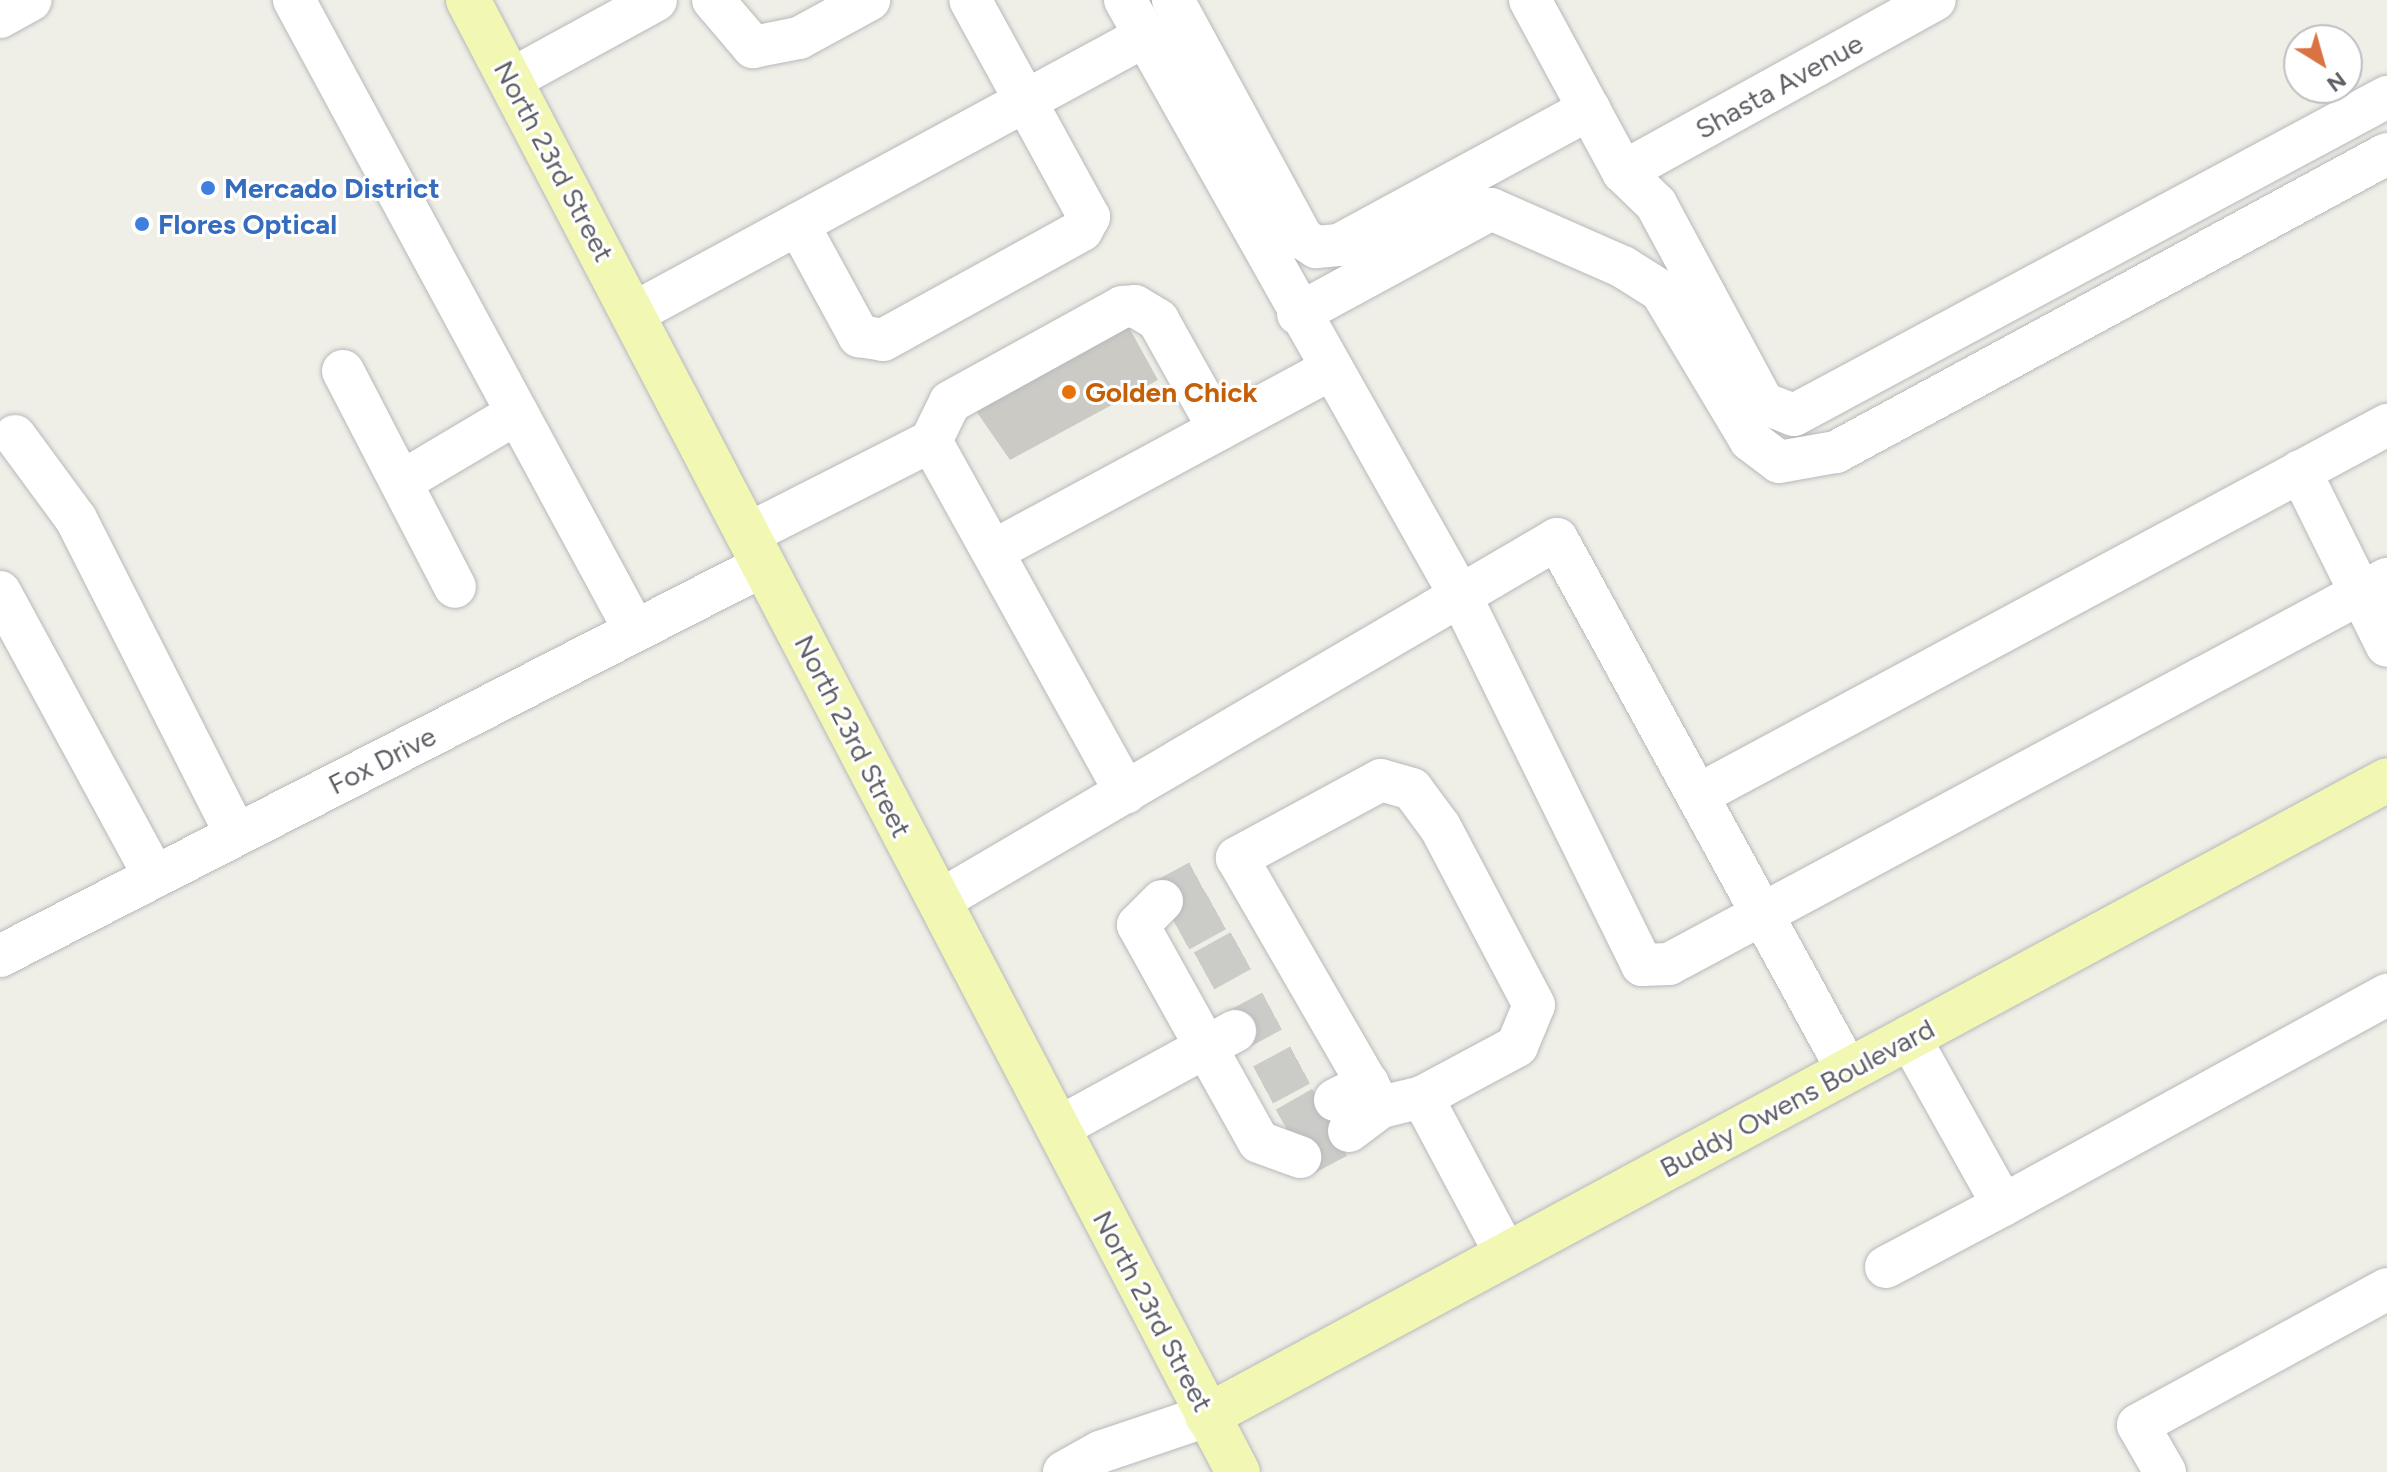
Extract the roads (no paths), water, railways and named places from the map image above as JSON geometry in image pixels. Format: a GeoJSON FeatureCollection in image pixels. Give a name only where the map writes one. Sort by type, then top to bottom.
{"type":"FeatureCollection","features":[{"type":"Feature","properties":{"kind":"main road","name":"North 23rd Street"},"geometry":{"type":"LineString","coordinates":[[468,0],[1238,1472]]}},
{"type":"Feature","properties":{"kind":"main road","name":"Buddy Owens Boulevard"},"geometry":{"type":"LineString","coordinates":[[1207,1416],[2387,780]]}},
{"type":"Feature","properties":{"kind":"street"},"geometry":{"type":"LineString","coordinates":[[0,17],[31,0]]}},
{"type":"Feature","properties":{"kind":"street"},"geometry":{"type":"LineString","coordinates":[[294,0],[635,631]]}},
{"type":"Feature","properties":{"kind":"street"},"geometry":{"type":"LineString","coordinates":[[512,79],[656,0]]}},
{"type":"Feature","properties":{"kind":"street"},"geometry":{"type":"LineString","coordinates":[[713,0],[753,47],[799,38],[869,0]]}},
{"type":"Feature","properties":{"kind":"street"},"geometry":{"type":"LineString","coordinates":[[798,224],[859,336],[883,340],[1082,230],[1089,217],[1028,99],[970,0]]}},
{"type":"Feature","properties":{"kind":"street"},"geometry":{"type":"LineString","coordinates":[[1125,0],[1329,370],[1462,599],[1642,965],[1669,964],[2373,586]]}},
{"type":"Feature","properties":{"kind":"street"},"geometry":{"type":"LineString","coordinates":[[1173,0],[1302,238],[1316,247],[1339,245],[1590,109]]}},
{"type":"Feature","properties":{"kind":"street"},"geometry":{"type":"LineString","coordinates":[[1530,0],[1623,172],[1656,204],[1763,403],[1794,415],[2387,97]]}},
{"type":"Feature","properties":{"kind":"street","name":"Shasta Avenue"},"geometry":{"type":"LineString","coordinates":[[1623,172],[1935,0]]}},
{"type":"Feature","properties":{"kind":"street"},"geometry":{"type":"LineString","coordinates":[[634,313],[1145,36]]}},
{"type":"Feature","properties":{"kind":"street"},"geometry":{"type":"LineString","coordinates":[[1298,314],[1491,209],[1623,267],[1661,291],[1750,440],[1779,462],[1836,452],[2387,154]]}},
{"type":"Feature","properties":{"kind":"street"},"geometry":{"type":"LineString","coordinates":[[1126,793],[931,441],[940,414],[965,391],[1122,307],[1135,306],[1158,320],[1219,429]]}},
{"type":"Feature","properties":{"kind":"street"},"geometry":{"type":"LineString","coordinates":[[993,551],[1329,370]]}},
{"type":"Feature","properties":{"kind":"street"},"geometry":{"type":"LineString","coordinates":[[343,371],[455,587]]}},
{"type":"Feature","properties":{"kind":"street"},"geometry":{"type":"LineString","coordinates":[[401,482],[517,413]]}},
{"type":"Feature","properties":{"kind":"street"},"geometry":{"type":"LineString","coordinates":[[1700,794],[2387,425]]}},
{"type":"Feature","properties":{"kind":"street"},"geometry":{"type":"LineString","coordinates":[[5,430],[76,519],[236,835]]}},
{"type":"Feature","properties":{"kind":"street","name":"Fox Drive"},"geometry":{"type":"LineString","coordinates":[[0,956],[635,631],[756,550],[931,441]]}},
{"type":"Feature","properties":{"kind":"street"},"geometry":{"type":"LineString","coordinates":[[2300,471],[2373,586],[2387,646]]}},
{"type":"Feature","properties":{"kind":"street"},"geometry":{"type":"LineString","coordinates":[[939,901],[1462,599],[1557,539],[1700,794],[1848,1071]]}},
{"type":"Feature","properties":{"kind":"street"},"geometry":{"type":"LineString","coordinates":[[0,592],[155,877]]}},
{"type":"Feature","properties":{"kind":"street"},"geometry":{"type":"LineString","coordinates":[[1381,780],[1412,789],[1440,827],[1534,1005],[1517,1046],[1422,1097],[1358,1105],[1234,881],[1381,780]]}},
{"type":"Feature","properties":{"kind":"street"},"geometry":{"type":"LineString","coordinates":[[1164,926],[1188,979],[1249,1092],[1282,1142]]}},
{"type":"Feature","properties":{"kind":"street"},"geometry":{"type":"LineString","coordinates":[[1886,1267],[2387,995]]}},
{"type":"Feature","properties":{"kind":"street"},"geometry":{"type":"LineString","coordinates":[[1909,1037],[2003,1205]]}},
{"type":"Feature","properties":{"kind":"street"},"geometry":{"type":"LineString","coordinates":[[1058,1128],[1220,1038]]}},
{"type":"Feature","properties":{"kind":"street"},"geometry":{"type":"LineString","coordinates":[[1422,1097],[1506,1254]]}},
{"type":"Feature","properties":{"kind":"street"},"geometry":{"type":"LineString","coordinates":[[2165,1472],[2138,1425],[2387,1289]]}},
{"type":"Feature","properties":{"kind":"street"},"geometry":{"type":"LineString","coordinates":[[1064,1472],[1100,1452],[1207,1416]]}},
{"type":"Feature","properties":{"kind":"tunnel"},"geometry":{"type":"LineString","coordinates":[[1162,901],[1214,873]]}},
{"type":"Feature","properties":{"kind":"tunnel"},"geometry":{"type":"LineString","coordinates":[[1179,931],[1230,903]]}},
{"type":"Feature","properties":{"kind":"tunnel"},"geometry":{"type":"LineString","coordinates":[[1204,971],[1253,944]]}},
{"type":"Feature","properties":{"kind":"tunnel"},"geometry":{"type":"LineString","coordinates":[[1235,1031],[1287,1003]]}},
{"type":"Feature","properties":{"kind":"tunnel"},"geometry":{"type":"LineString","coordinates":[[1263,1085],[1315,1057]]}},
{"type":"Feature","properties":{"kind":"tunnel"},"geometry":{"type":"LineString","coordinates":[[1286,1128],[1335,1100]]}},
{"type":"Feature","properties":{"kind":"tunnel"},"geometry":{"type":"LineString","coordinates":[[1300,1157],[1349,1131]]}},
{"type":"Feature","properties":{"kind":"place","name":"Mercado District"},"geometry":{"type":"Point","coordinates":[208,188]}},
{"type":"Feature","properties":{"kind":"place","name":"Flores Optical"},"geometry":{"type":"Point","coordinates":[142,224]}},
{"type":"Feature","properties":{"kind":"place","name":"Golden Chick"},"geometry":{"type":"Point","coordinates":[1069,392]}}]}
